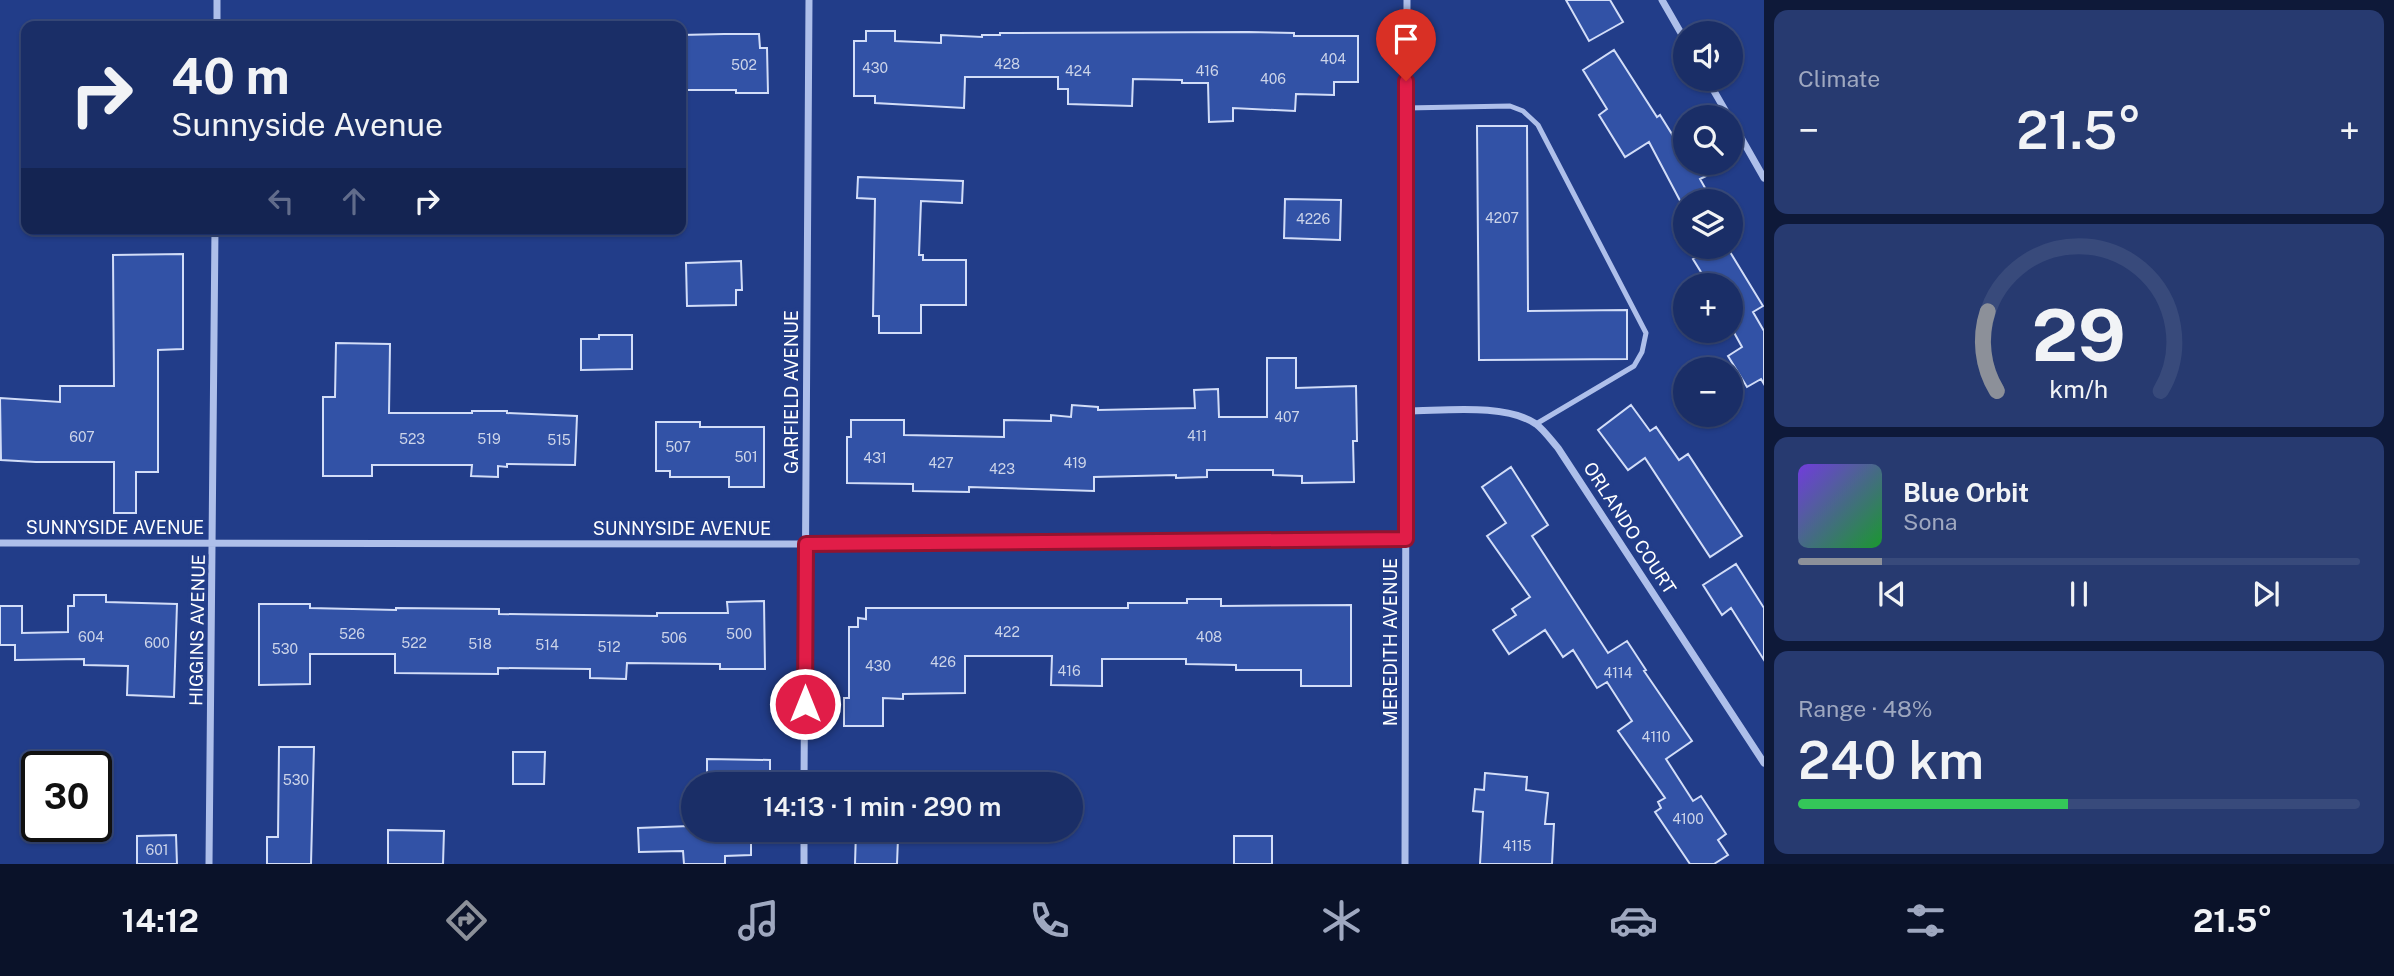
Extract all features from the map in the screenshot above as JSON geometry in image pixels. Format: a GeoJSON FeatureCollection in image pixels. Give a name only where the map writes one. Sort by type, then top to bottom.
{"type":"FeatureCollection","features":[{"type":"Feature","properties":{"kind":"street"},"geometry":{"type":"LineString","coordinates":[[216,21],[217,0]]}},
{"type":"Feature","properties":{"kind":"street","name":"GARFIELD AVENUE"},"geometry":{"type":"LineString","coordinates":[[804,772],[809,0]]}},
{"type":"Feature","properties":{"kind":"street","name":"MEREDITH AVENUE"},"geometry":{"type":"LineString","coordinates":[[1405,864],[1407,0]]}},
{"type":"Feature","properties":{"kind":"street"},"geometry":{"type":"LineString","coordinates":[[1662,0],[1674,21]]}},
{"type":"Feature","properties":{"kind":"street"},"geometry":{"type":"LineString","coordinates":[[1743,142],[1764,178]]}},
{"type":"Feature","properties":{"kind":"street","name":"HIGGINS AVENUE"},"geometry":{"type":"LineString","coordinates":[[209,864],[215,235]]}},
{"type":"Feature","properties":{"kind":"street","name":"ORLANDO COURT"},"geometry":{"type":"LineString","coordinates":[[1407,411],[1496,411],[1536,424],[1558,448],[1764,763]]}},
{"type":"Feature","properties":{"kind":"street","name":"SUNNYSIDE AVENUE"},"geometry":{"type":"LineString","coordinates":[[0,543],[806,544],[1406,539]]}},
{"type":"Feature","properties":{"kind":"street"},"geometry":{"type":"LineString","coordinates":[[804,842],[804,864]]}},
{"type":"Feature","properties":{"kind":"lane"},"geometry":{"type":"LineString","coordinates":[[1406,108],[1510,106],[1523,111],[1538,125],[1646,333],[1642,352],[1634,366],[1536,424]]}},
{"type":"Feature","properties":{"kind":"building"},"geometry":{"type":"Polygon","coordinates":[[[1566,0],[1610,0],[1623,22],[1589,41],[1566,0]]]}},
{"type":"Feature","properties":{"kind":"building"},"geometry":{"type":"Polygon","coordinates":[[[866,31],[895,31],[895,41],[941,43],[941,35],[982,37],[1000,33],[1248,32],[1294,33],[1294,36],[1358,36],[1358,82],[1334,82],[1334,95],[1296,94],[1295,111],[1233,108],[1233,121],[1209,122],[1208,83],[1182,83],[1182,80],[1133,79],[1132,106],[1068,104],[1068,89],[1058,89],[1058,77],[965,77],[964,108],[875,103],[875,96],[854,96],[854,41],[866,41],[866,31]]]}},
{"type":"Feature","properties":{"kind":"building"},"geometry":{"type":"Polygon","coordinates":[[[759,34],[760,48],[767,48],[768,93],[686,90],[686,35],[759,34]]]}},
{"type":"Feature","properties":{"kind":"building"},"geometry":{"type":"Polygon","coordinates":[[[1614,50],[1657,117],[1660,115],[1673,136],[1673,175],[1708,175],[1700,179],[1706,189],[1674,189],[1649,142],[1625,157],[1599,115],[1607,109],[1583,70],[1614,50]]]}},
{"type":"Feature","properties":{"kind":"building"},"geometry":{"type":"Polygon","coordinates":[[[1477,126],[1527,126],[1528,311],[1627,310],[1627,359],[1479,360],[1477,126]]]}},
{"type":"Feature","properties":{"kind":"building"},"geometry":{"type":"Polygon","coordinates":[[[858,177],[963,181],[962,203],[921,201],[919,255],[923,255],[923,260],[966,260],[966,305],[921,305],[921,333],[879,333],[879,316],[873,316],[875,199],[857,198],[858,177]]]}},
{"type":"Feature","properties":{"kind":"building"},"geometry":{"type":"Polygon","coordinates":[[[1285,199],[1341,200],[1340,240],[1284,238],[1285,199]]]}},
{"type":"Feature","properties":{"kind":"building"},"geometry":{"type":"Polygon","coordinates":[[[183,254],[183,349],[158,350],[158,472],[136,472],[136,513],[114,513],[114,462],[1,460],[0,398],[60,402],[60,386],[114,386],[113,255],[183,254]]]}},
{"type":"Feature","properties":{"kind":"building"},"geometry":{"type":"Polygon","coordinates":[[[1693,259],[1734,259],[1743,273],[1702,273],[1693,259]]]}},
{"type":"Feature","properties":{"kind":"building"},"geometry":{"type":"Polygon","coordinates":[[[741,261],[742,290],[736,290],[736,305],[687,306],[686,263],[741,261]]]}},
{"type":"Feature","properties":{"kind":"building"},"geometry":{"type":"Polygon","coordinates":[[[1743,273],[1763,306],[1753,312],[1764,331],[1764,384],[1761,379],[1747,387],[1743,380],[1743,357],[1728,356],[1742,347],[1740,343],[1743,343],[1743,273]]]}},
{"type":"Feature","properties":{"kind":"building"},"geometry":{"type":"Polygon","coordinates":[[[599,335],[632,335],[632,369],[581,370],[581,339],[599,339],[599,335]]]}},
{"type":"Feature","properties":{"kind":"building"},"geometry":{"type":"Polygon","coordinates":[[[336,343],[390,344],[389,413],[507,411],[577,416],[575,465],[507,464],[507,467],[498,466],[498,477],[471,476],[472,465],[372,465],[372,476],[323,476],[323,397],[335,397],[336,343]]]}},
{"type":"Feature","properties":{"kind":"building"},"geometry":{"type":"Polygon","coordinates":[[[1267,358],[1296,358],[1296,388],[1356,386],[1357,441],[1353,441],[1354,482],[1302,483],[1302,476],[1273,475],[1273,470],[1207,470],[1207,477],[1094,477],[1094,491],[969,487],[969,492],[913,491],[913,484],[847,483],[847,437],[851,437],[851,420],[904,420],[904,435],[1004,437],[1004,420],[1051,421],[1051,415],[1071,417],[1072,405],[1098,407],[1098,410],[1195,408],[1194,390],[1218,389],[1219,417],[1267,417],[1267,358]]]}},
{"type":"Feature","properties":{"kind":"building"},"geometry":{"type":"Polygon","coordinates":[[[1631,405],[1650,431],[1656,427],[1679,460],[1688,454],[1742,536],[1710,557],[1645,458],[1628,470],[1598,430],[1631,405]]]}},
{"type":"Feature","properties":{"kind":"building"},"geometry":{"type":"Polygon","coordinates":[[[656,422],[700,422],[700,427],[764,427],[764,487],[729,487],[729,477],[670,477],[670,471],[656,471],[656,422]]]}},
{"type":"Feature","properties":{"kind":"building"},"geometry":{"type":"Polygon","coordinates":[[[1511,467],[1548,525],[1532,536],[1608,653],[1627,641],[1692,741],[1666,759],[1693,801],[1701,796],[1726,834],[1718,840],[1728,855],[1714,864],[1690,864],[1655,812],[1661,808],[1658,802],[1665,798],[1618,731],[1632,721],[1607,682],[1597,688],[1573,650],[1563,657],[1545,630],[1509,654],[1493,630],[1516,615],[1512,609],[1530,597],[1487,536],[1506,523],[1482,487],[1511,467]]]}},
{"type":"Feature","properties":{"kind":"building"},"geometry":{"type":"Polygon","coordinates":[[[1736,564],[1764,608],[1764,660],[1731,608],[1722,615],[1703,585],[1736,564]]]}},
{"type":"Feature","properties":{"kind":"building"},"geometry":{"type":"Polygon","coordinates":[[[74,595],[106,595],[106,602],[177,604],[174,697],[127,695],[128,666],[84,665],[84,659],[15,660],[15,645],[0,645],[0,606],[22,606],[22,633],[68,632],[68,606],[74,606],[74,595]]]}},
{"type":"Feature","properties":{"kind":"building"},"geometry":{"type":"Polygon","coordinates":[[[1187,599],[1221,599],[1221,606],[1351,605],[1351,686],[1301,686],[1301,670],[1236,670],[1236,665],[1186,664],[1186,659],[1102,659],[1102,686],[1051,685],[1052,656],[965,656],[965,693],[903,694],[903,699],[883,698],[883,726],[844,726],[844,698],[849,698],[849,627],[858,627],[858,618],[866,619],[866,608],[1128,608],[1128,603],[1187,603],[1187,599]]]}},
{"type":"Feature","properties":{"kind":"building"},"geometry":{"type":"Polygon","coordinates":[[[764,601],[765,669],[720,669],[720,664],[627,663],[626,679],[590,678],[590,669],[498,668],[498,674],[395,673],[395,654],[310,654],[310,684],[259,685],[259,604],[310,604],[310,608],[396,610],[499,609],[499,614],[657,616],[657,613],[728,613],[727,602],[764,601]]]}},
{"type":"Feature","properties":{"kind":"building"},"geometry":{"type":"Polygon","coordinates":[[[279,747],[314,747],[311,864],[267,864],[267,837],[278,837],[279,747]]]}},
{"type":"Feature","properties":{"kind":"building"},"geometry":{"type":"Polygon","coordinates":[[[513,752],[545,752],[544,784],[513,784],[513,752]]]}},
{"type":"Feature","properties":{"kind":"building"},"geometry":{"type":"Polygon","coordinates":[[[707,759],[770,760],[770,772],[707,772],[707,759]]]}},
{"type":"Feature","properties":{"kind":"building"},"geometry":{"type":"Polygon","coordinates":[[[1485,773],[1527,777],[1526,790],[1548,793],[1545,824],[1554,824],[1552,864],[1480,864],[1483,812],[1473,811],[1475,789],[1484,790],[1485,773]]]}},
{"type":"Feature","properties":{"kind":"building"},"geometry":{"type":"Polygon","coordinates":[[[681,826],[681,842],[751,842],[751,855],[725,856],[725,864],[684,864],[683,851],[639,852],[638,828],[681,826]]]}},
{"type":"Feature","properties":{"kind":"building"},"geometry":{"type":"Polygon","coordinates":[[[388,830],[444,831],[443,864],[388,864],[388,830]]]}},
{"type":"Feature","properties":{"kind":"building"},"geometry":{"type":"Polygon","coordinates":[[[176,835],[177,864],[137,864],[137,836],[176,835]]]}},
{"type":"Feature","properties":{"kind":"building"},"geometry":{"type":"Polygon","coordinates":[[[1234,836],[1272,836],[1272,864],[1234,864],[1234,836]]]}},
{"type":"Feature","properties":{"kind":"building"},"geometry":{"type":"Polygon","coordinates":[[[856,842],[898,842],[897,864],[855,864],[856,842]]]}},
{"type":"Feature","properties":{"kind":"route"},"geometry":{"type":"LineString","coordinates":[[805,704],[806,544],[1406,539],[1406,81]]}}]}
